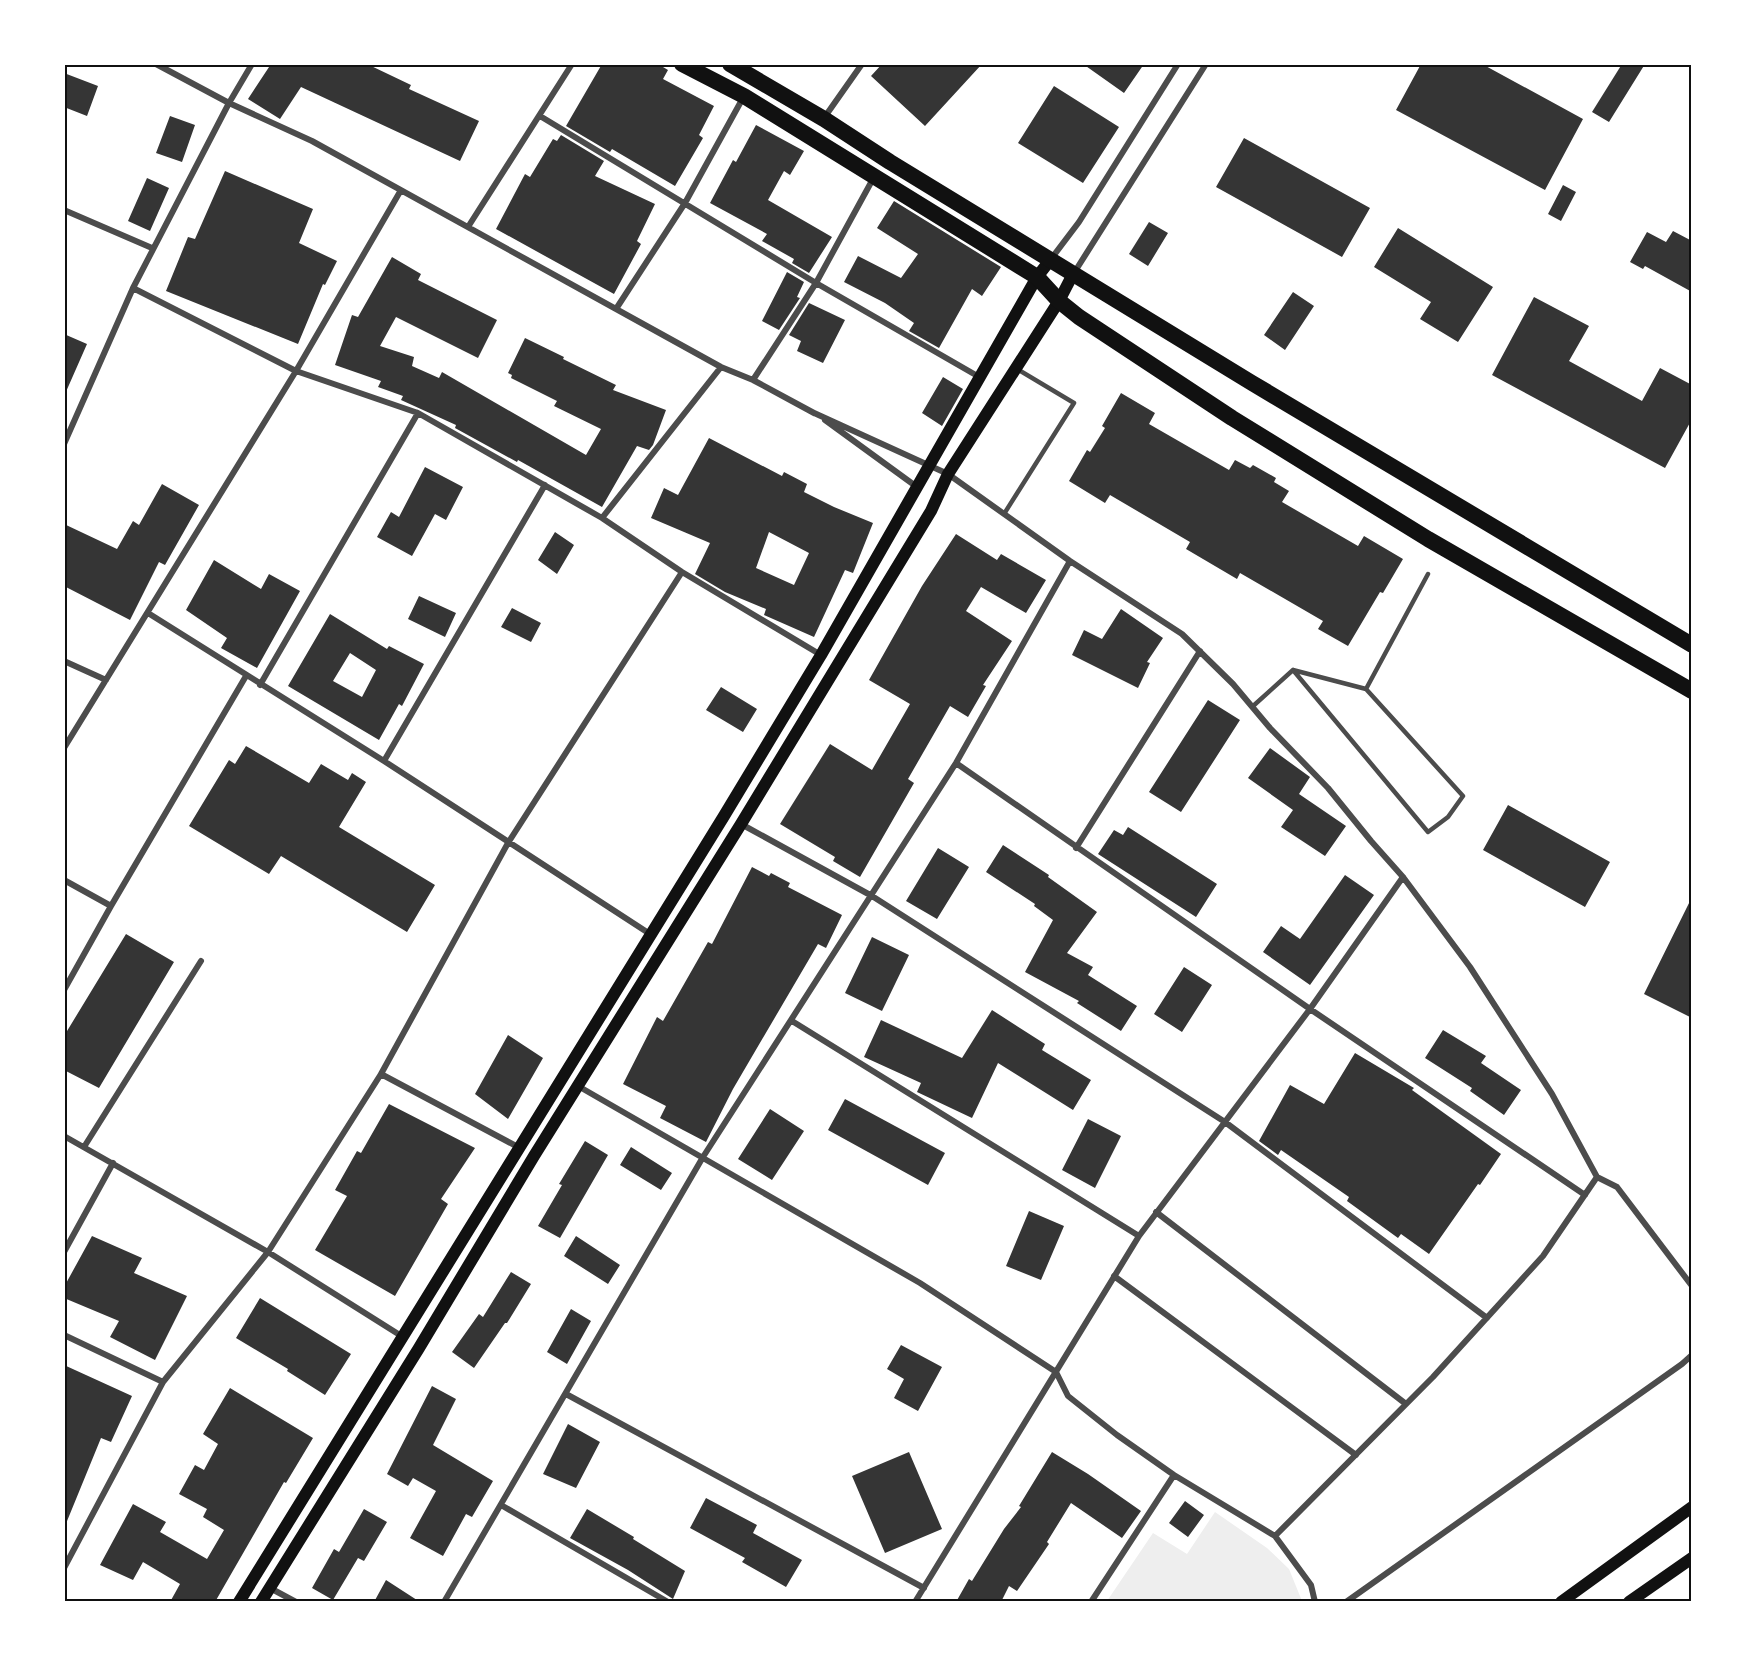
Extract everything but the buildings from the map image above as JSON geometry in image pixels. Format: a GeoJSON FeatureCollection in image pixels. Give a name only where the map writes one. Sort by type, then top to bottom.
{"type":"FeatureCollection","features":[{"type":"Feature","properties":{"kind":"highway"},"geometry":{"type":"LineString","coordinates":[[682,64],[744,96],[1037,278],[1059,301],[1079,317],[1232,418],[1409,527],[1692,691]]}},
{"type":"Feature","properties":{"kind":"highway"},"geometry":{"type":"LineString","coordinates":[[730,64],[824,119],[900,168],[1262,389],[1692,645]]}},
{"type":"Feature","properties":{"kind":"main road"},"geometry":{"type":"LineString","coordinates":[[239,1602],[821,655],[1037,278],[1051,259]]}},
{"type":"Feature","properties":{"kind":"main road"},"geometry":{"type":"LineString","coordinates":[[261,1602],[419,1348],[534,1156],[741,824],[932,511],[948,474],[1017,369],[1074,274]]}},
{"type":"Feature","properties":{"kind":"main road"},"geometry":{"type":"LineString","coordinates":[[1561,1602],[1692,1507]]}},
{"type":"Feature","properties":{"kind":"main road"},"geometry":{"type":"LineString","coordinates":[[1629,1602],[1692,1558]]}},
{"type":"Feature","properties":{"kind":"street"},"geometry":{"type":"LineString","coordinates":[[156,64],[228,104],[312,141],[721,367],[753,380],[812,412],[948,474],[1070,561],[1182,634],[1233,684],[1328,788],[1371,842],[1403,877],[1470,967],[1524,1050],[1552,1094],[1597,1177],[1617,1187],[1692,1286]]}},
{"type":"Feature","properties":{"kind":"street"},"geometry":{"type":"LineString","coordinates":[[64,444],[152,248],[228,104],[252,64]]}},
{"type":"Feature","properties":{"kind":"street"},"geometry":{"type":"LineString","coordinates":[[468,227],[572,64]]}},
{"type":"Feature","properties":{"kind":"street"},"geometry":{"type":"LineString","coordinates":[[824,119],[862,64]]}},
{"type":"Feature","properties":{"kind":"street"},"geometry":{"type":"LineString","coordinates":[[1051,259],[1079,222],[1178,64]]}},
{"type":"Feature","properties":{"kind":"street"},"geometry":{"type":"LineString","coordinates":[[1074,274],[1206,64]]}},
{"type":"Feature","properties":{"kind":"street"},"geometry":{"type":"LineString","coordinates":[[616,309],[685,203],[744,96]]}},
{"type":"Feature","properties":{"kind":"street"},"geometry":{"type":"LineString","coordinates":[[540,116],[816,284],[981,379]]}},
{"type":"Feature","properties":{"kind":"street"},"geometry":{"type":"LineString","coordinates":[[753,380],[816,284],[874,177]]}},
{"type":"Feature","properties":{"kind":"street"},"geometry":{"type":"LineString","coordinates":[[64,748],[296,371],[401,190]]}},
{"type":"Feature","properties":{"kind":"street"},"geometry":{"type":"LineString","coordinates":[[64,210],[152,248]]}},
{"type":"Feature","properties":{"kind":"street"},"geometry":{"type":"LineString","coordinates":[[133,288],[296,371],[418,412],[602,518],[682,572],[821,655]]}},
{"type":"Feature","properties":{"kind":"street"},"geometry":{"type":"LineString","coordinates":[[602,518],[721,367]]}},
{"type":"Feature","properties":{"kind":"street"},"geometry":{"type":"LineString","coordinates":[[260,685],[418,412]]}},
{"type":"Feature","properties":{"kind":"street"},"geometry":{"type":"LineString","coordinates":[[812,412],[917,487]]}},
{"type":"Feature","properties":{"kind":"street"},"geometry":{"type":"LineString","coordinates":[[384,762],[545,485]]}},
{"type":"Feature","properties":{"kind":"street"},"geometry":{"type":"LineString","coordinates":[[444,1602],[703,1157],[956,763],[1070,561]]}},
{"type":"Feature","properties":{"kind":"street"},"geometry":{"type":"LineString","coordinates":[[64,1568],[164,1382],[268,1252],[381,1074],[508,843],[682,572]]}},
{"type":"Feature","properties":{"kind":"street"},"geometry":{"type":"LineString","coordinates":[[148,613],[651,934]]}},
{"type":"Feature","properties":{"kind":"street"},"geometry":{"type":"LineString","coordinates":[[1076,848],[1200,651]]}},
{"type":"Feature","properties":{"kind":"street"},"geometry":{"type":"LineString","coordinates":[[64,661],[106,680]]}},
{"type":"Feature","properties":{"kind":"street"},"geometry":{"type":"LineString","coordinates":[[64,990],[246,676]]}},
{"type":"Feature","properties":{"kind":"street"},"geometry":{"type":"LineString","coordinates":[[956,763],[1310,1009],[1585,1195]]}},
{"type":"Feature","properties":{"kind":"street"},"geometry":{"type":"LineString","coordinates":[[741,824],[872,896],[1225,1122],[1487,1318]]}},
{"type":"Feature","properties":{"kind":"street"},"geometry":{"type":"LineString","coordinates":[[915,1602],[1139,1236],[1310,1009],[1403,877]]}},
{"type":"Feature","properties":{"kind":"street"},"geometry":{"type":"LineString","coordinates":[[64,880],[111,906]]}},
{"type":"Feature","properties":{"kind":"street"},"geometry":{"type":"LineString","coordinates":[[84,1147],[201,961]]}},
{"type":"Feature","properties":{"kind":"street"},"geometry":{"type":"LineString","coordinates":[[792,1021],[1139,1236]]}},
{"type":"Feature","properties":{"kind":"street"},"geometry":{"type":"LineString","coordinates":[[381,1074],[518,1147]]}},
{"type":"Feature","properties":{"kind":"street"},"geometry":{"type":"LineString","coordinates":[[578,1086],[920,1283],[1056,1372],[1068,1396],[1117,1435],[1174,1475],[1275,1536],[1311,1586],[1315,1602]]}},
{"type":"Feature","properties":{"kind":"street"},"geometry":{"type":"LineString","coordinates":[[64,1136],[268,1252],[403,1337]]}},
{"type":"Feature","properties":{"kind":"street"},"geometry":{"type":"LineString","coordinates":[[64,1252],[113,1164]]}},
{"type":"Feature","properties":{"kind":"street"},"geometry":{"type":"LineString","coordinates":[[1275,1536],[1406,1404],[1543,1256],[1597,1177]]}},
{"type":"Feature","properties":{"kind":"street"},"geometry":{"type":"LineString","coordinates":[[1156,1212],[1406,1404]]}},
{"type":"Feature","properties":{"kind":"street"},"geometry":{"type":"LineString","coordinates":[[1114,1276],[1356,1455]]}},
{"type":"Feature","properties":{"kind":"street"},"geometry":{"type":"LineString","coordinates":[[64,1335],[164,1382]]}},
{"type":"Feature","properties":{"kind":"street"},"geometry":{"type":"LineString","coordinates":[[1346,1602],[1692,1355]]}},
{"type":"Feature","properties":{"kind":"street"},"geometry":{"type":"LineString","coordinates":[[566,1394],[924,1588]]}},
{"type":"Feature","properties":{"kind":"street"},"geometry":{"type":"LineString","coordinates":[[1091,1602],[1174,1475]]}},
{"type":"Feature","properties":{"kind":"street"},"geometry":{"type":"LineString","coordinates":[[501,1505],[668,1602]]}},
{"type":"Feature","properties":{"kind":"street"},"geometry":{"type":"LineString","coordinates":[[270,1588],[296,1602]]}},
{"type":"Feature","properties":{"kind":"lane"},"geometry":{"type":"LineString","coordinates":[[1004,514],[1074,403],[1017,369]]}},
{"type":"Feature","properties":{"kind":"lane"},"geometry":{"type":"LineString","coordinates":[[1366,689],[1428,574]]}},
{"type":"Feature","properties":{"kind":"lane"},"geometry":{"type":"LineString","coordinates":[[1293,670],[1366,689],[1463,796],[1448,817],[1428,832],[1293,670]]}},
{"type":"Feature","properties":{"kind":"lane"},"geometry":{"type":"LineString","coordinates":[[1252,707],[1293,670]]}},
{"type":"Feature","properties":{"kind":"shaded area"},"geometry":{"type":"Polygon","coordinates":[[[1215,1512],[1267,1548],[1289,1569],[1302,1601],[1107,1601],[1153,1533],[1187,1554],[1215,1512]]]}}]}
